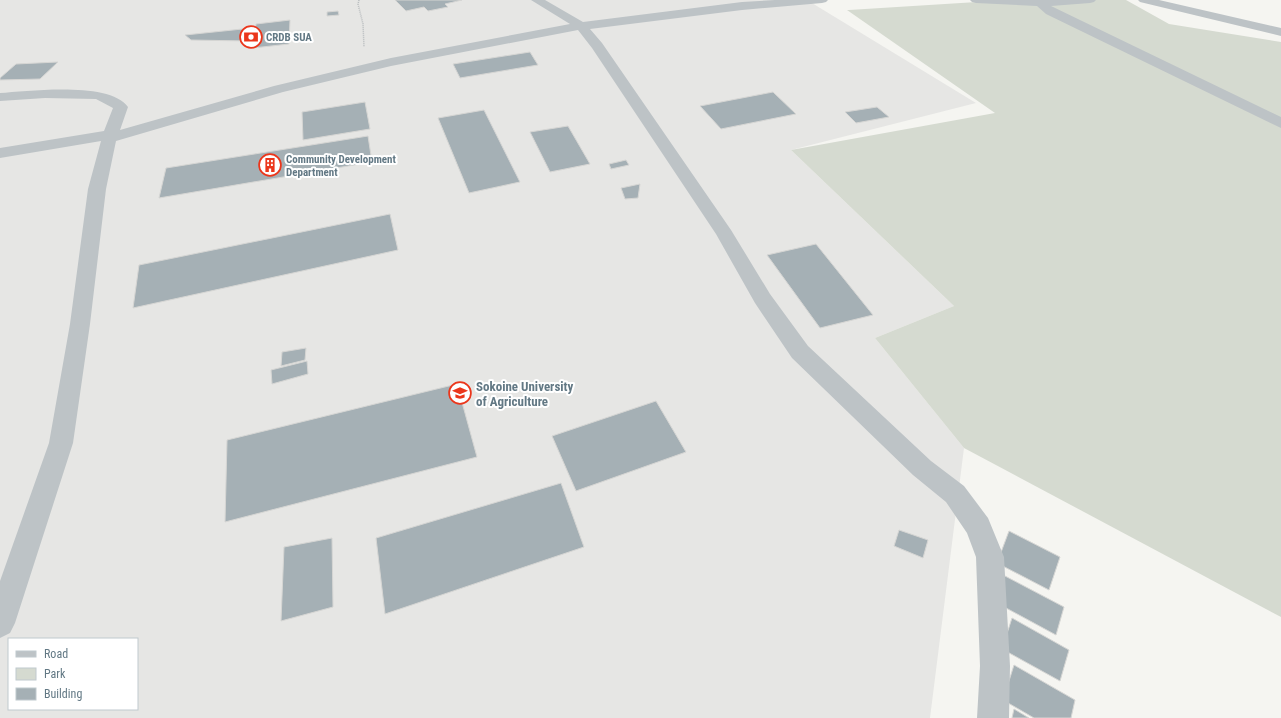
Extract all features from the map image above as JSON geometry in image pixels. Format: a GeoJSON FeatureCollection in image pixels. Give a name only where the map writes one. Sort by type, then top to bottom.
{"type":"FeatureCollection","features":[{"type":"Feature","properties":{"kind":"lane"},"geometry":{"type":"LineString","coordinates":[[537,0],[581,26],[597,46],[725,234],[762,298],[800,352],[922,468],[955,494],[978,527],[990,557],[995,666],[993,718]]}},
{"type":"Feature","properties":{"kind":"lane"},"geometry":{"type":"LineString","coordinates":[[0,153],[110,136],[279,89],[366,68],[581,26],[742,6],[822,0]]}},
{"type":"Feature","properties":{"kind":"lane"},"geometry":{"type":"LineString","coordinates":[[976,0],[1040,3],[1090,0]]}},
{"type":"Feature","properties":{"kind":"lane"},"geometry":{"type":"LineString","coordinates":[[1144,0],[1281,32]]}},
{"type":"Feature","properties":{"kind":"lane"},"geometry":{"type":"LineString","coordinates":[[1150,0],[1166,3],[1173,0]]}},
{"type":"Feature","properties":{"kind":"lane"},"geometry":{"type":"LineString","coordinates":[[1040,3],[1050,11],[1281,123]]}},
{"type":"Feature","properties":{"kind":"lane"},"geometry":{"type":"LineString","coordinates":[[0,98],[46,94],[98,95],[113,101],[120,107],[110,136],[97,189],[80,324],[61,443],[0,622]]}},
{"type":"Feature","properties":{"kind":"path"},"geometry":{"type":"LineString","coordinates":[[359,0],[358,4],[363,24],[366,68]]}},
{"type":"Feature","properties":{"kind":"shaded area","name":"Sokoine University of Agriculture"},"geometry":{"type":"Polygon","coordinates":[[[0,0],[807,0],[976,103],[791,150],[954,306],[875,338],[964,448],[930,718],[0,718],[0,0]]]}},
{"type":"Feature","properties":{"kind":"green space"},"geometry":{"type":"Polygon","coordinates":[[[1009,0],[1126,0],[1169,24],[1281,42],[1281,617],[964,448],[875,338],[954,306],[791,150],[995,113],[847,10],[1009,0]]]}},
{"type":"Feature","properties":{"kind":"building"},"geometry":{"type":"Polygon","coordinates":[[[395,0],[462,0],[445,4],[448,7],[428,11],[424,7],[406,11],[395,0]]]}},
{"type":"Feature","properties":{"kind":"building"},"geometry":{"type":"Polygon","coordinates":[[[338,11],[339,15],[327,16],[327,12],[338,11]]]}},
{"type":"Feature","properties":{"kind":"building"},"geometry":{"type":"Polygon","coordinates":[[[290,20],[289,44],[253,48],[256,24],[290,20]]]}},
{"type":"Feature","properties":{"kind":"building"},"geometry":{"type":"Polygon","coordinates":[[[252,28],[248,41],[191,40],[185,35],[252,28]]]}},
{"type":"Feature","properties":{"kind":"building"},"geometry":{"type":"Polygon","coordinates":[[[530,52],[538,65],[460,78],[453,64],[530,52]]]}},
{"type":"Feature","properties":{"kind":"building"},"geometry":{"type":"Polygon","coordinates":[[[58,62],[40,79],[0,80],[0,78],[16,64],[58,62]]]}},
{"type":"Feature","properties":{"kind":"building"},"geometry":{"type":"Polygon","coordinates":[[[773,92],[796,114],[721,129],[700,106],[773,92]]]}},
{"type":"Feature","properties":{"kind":"building","name":"Community Development Department"},"geometry":{"type":"Polygon","coordinates":[[[365,102],[370,129],[303,140],[302,112],[365,102]]]}},
{"type":"Feature","properties":{"kind":"building"},"geometry":{"type":"Polygon","coordinates":[[[877,107],[889,117],[856,123],[845,112],[877,107]]]}},
{"type":"Feature","properties":{"kind":"building"},"geometry":{"type":"Polygon","coordinates":[[[484,110],[520,182],[469,193],[438,118],[484,110]]]}},
{"type":"Feature","properties":{"kind":"building"},"geometry":{"type":"Polygon","coordinates":[[[568,126],[590,164],[550,172],[530,132],[568,126]]]}},
{"type":"Feature","properties":{"kind":"building","name":"Community Development Department"},"geometry":{"type":"Polygon","coordinates":[[[368,136],[372,162],[159,198],[166,168],[368,136]]]}},
{"type":"Feature","properties":{"kind":"building"},"geometry":{"type":"Polygon","coordinates":[[[626,160],[629,165],[611,169],[609,164],[626,160]]]}},
{"type":"Feature","properties":{"kind":"building"},"geometry":{"type":"Polygon","coordinates":[[[640,184],[638,198],[625,199],[621,188],[640,184]]]}},
{"type":"Feature","properties":{"kind":"building"},"geometry":{"type":"Polygon","coordinates":[[[390,214],[398,250],[133,308],[139,265],[390,214]]]}},
{"type":"Feature","properties":{"kind":"building"},"geometry":{"type":"Polygon","coordinates":[[[816,244],[873,315],[820,328],[767,255],[816,244]]]}},
{"type":"Feature","properties":{"kind":"building"},"geometry":{"type":"Polygon","coordinates":[[[306,348],[305,360],[281,366],[282,352],[306,348]]]}},
{"type":"Feature","properties":{"kind":"building"},"geometry":{"type":"Polygon","coordinates":[[[307,361],[308,374],[272,384],[271,370],[307,361]]]}},
{"type":"Feature","properties":{"kind":"building"},"geometry":{"type":"Polygon","coordinates":[[[457,384],[477,457],[225,522],[227,440],[457,384]]]}},
{"type":"Feature","properties":{"kind":"building"},"geometry":{"type":"Polygon","coordinates":[[[656,401],[686,452],[576,491],[552,436],[656,401]]]}},
{"type":"Feature","properties":{"kind":"building"},"geometry":{"type":"Polygon","coordinates":[[[561,483],[584,547],[385,614],[376,538],[561,483]]]}},
{"type":"Feature","properties":{"kind":"building"},"geometry":{"type":"Polygon","coordinates":[[[899,530],[928,540],[923,558],[894,546],[899,530]]]}},
{"type":"Feature","properties":{"kind":"building"},"geometry":{"type":"Polygon","coordinates":[[[1009,531],[1060,557],[1049,590],[997,563],[1009,531]]]}},
{"type":"Feature","properties":{"kind":"building"},"geometry":{"type":"Polygon","coordinates":[[[332,538],[333,607],[281,621],[284,547],[332,538]]]}},
{"type":"Feature","properties":{"kind":"building"},"geometry":{"type":"Polygon","coordinates":[[[1005,576],[1064,607],[1056,635],[995,602],[1005,576]]]}},
{"type":"Feature","properties":{"kind":"building"},"geometry":{"type":"Polygon","coordinates":[[[1012,618],[1069,650],[1060,681],[1002,649],[1012,618]]]}},
{"type":"Feature","properties":{"kind":"building"},"geometry":{"type":"Polygon","coordinates":[[[1014,665],[1075,700],[1071,718],[1034,718],[1003,700],[1014,665]]]}},
{"type":"Feature","properties":{"kind":"building"},"geometry":{"type":"Polygon","coordinates":[[[1014,709],[1029,718],[1012,718],[1014,709]]]}},
{"type":"Feature","properties":{"kind":"place","name":"CRDB SUA"},"geometry":{"type":"Point","coordinates":[251,37]}},
{"type":"Feature","properties":{"kind":"place","name":"Community Development Department"},"geometry":{"type":"Point","coordinates":[270,165]}},
{"type":"Feature","properties":{"kind":"place","name":"Sokoine University of Agriculture"},"geometry":{"type":"Point","coordinates":[460,393]}}]}
